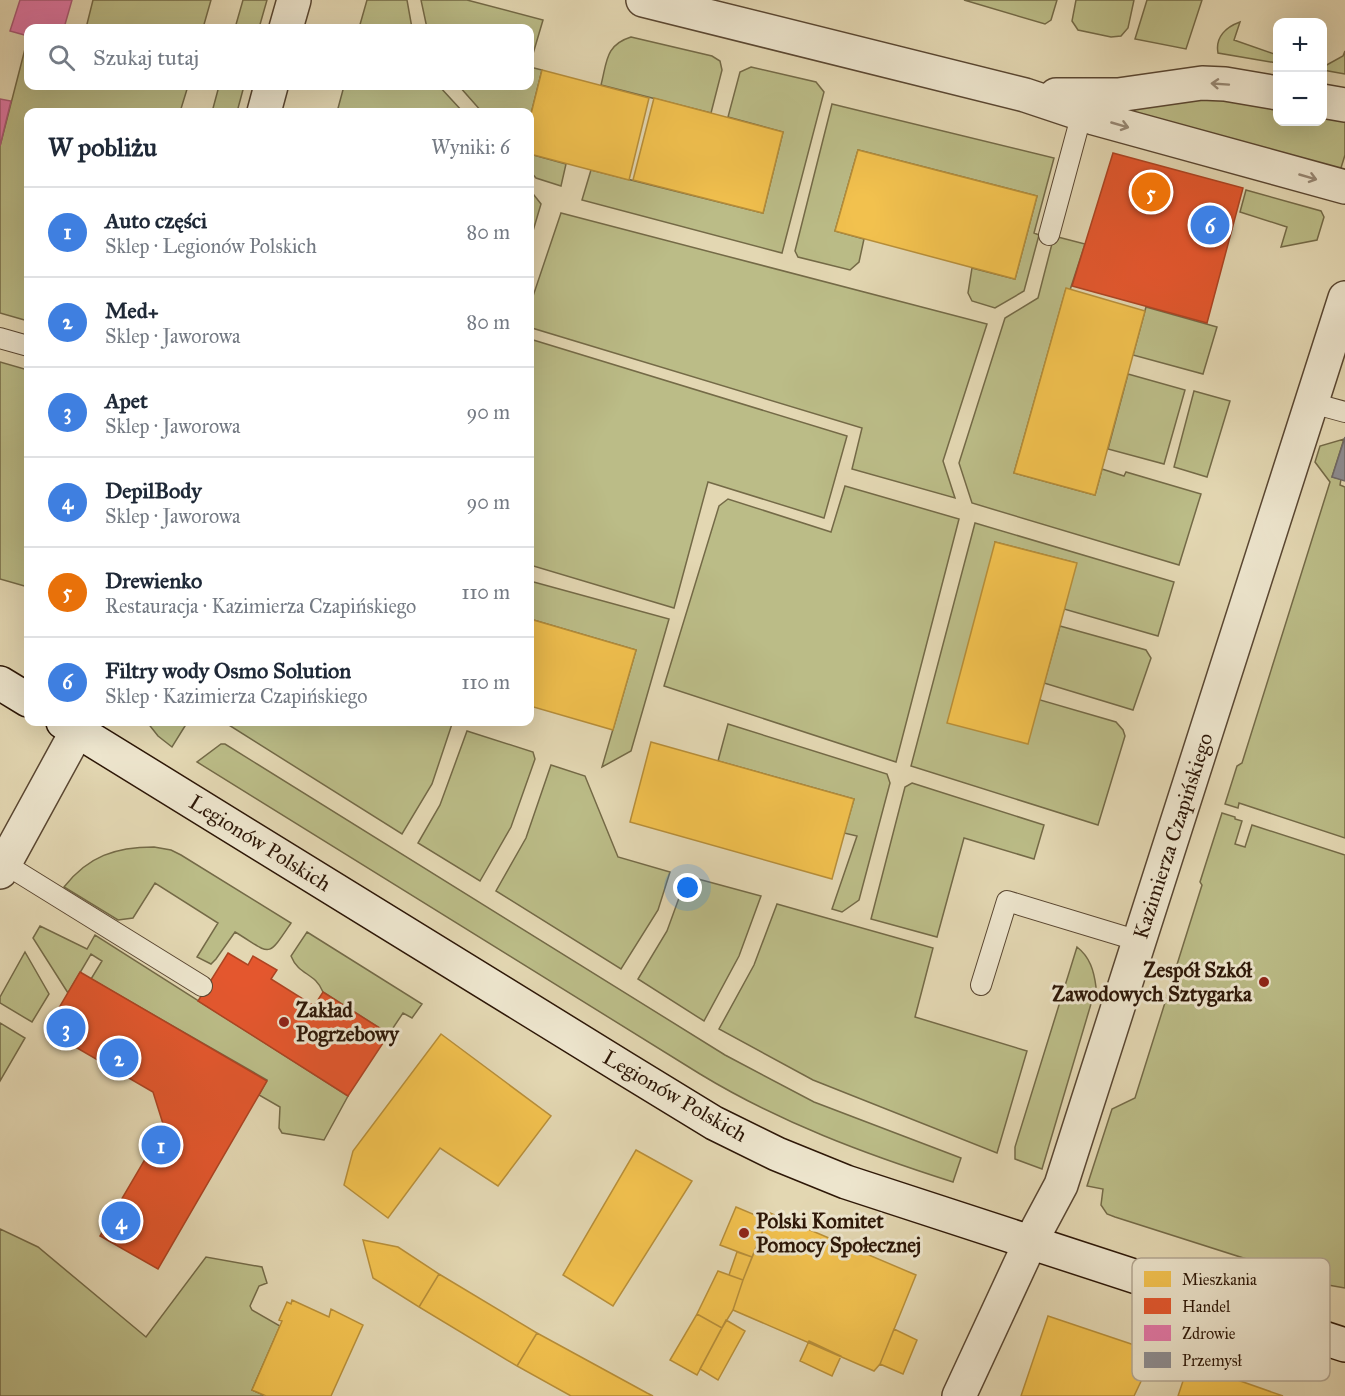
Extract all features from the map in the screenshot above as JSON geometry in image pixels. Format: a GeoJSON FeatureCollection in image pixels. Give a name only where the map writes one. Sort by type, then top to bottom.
{"type":"FeatureCollection","features":[{"type":"Feature","properties":{"kind":"street"},"geometry":{"type":"LineString","coordinates":[[287,24],[294,0]]}},
{"type":"Feature","properties":{"kind":"street"},"geometry":{"type":"LineString","coordinates":[[643,0],[1025,95],[1345,188]]}},
{"type":"Feature","properties":{"kind":"street"},"geometry":{"type":"LineString","coordinates":[[1025,95],[1118,95],[1202,83],[1225,84],[1273,92]]}},
{"type":"Feature","properties":{"kind":"street"},"geometry":{"type":"LineString","coordinates":[[265,108],[270,90]]}},
{"type":"Feature","properties":{"kind":"street"},"geometry":{"type":"LineString","coordinates":[[1327,102],[1345,105]]}},
{"type":"Feature","properties":{"kind":"street","name":"Kazimierza Czapińskiego"},"geometry":{"type":"LineString","coordinates":[[958,1396],[1030,1243],[1061,1185],[1345,298]]}},
{"type":"Feature","properties":{"kind":"street"},"geometry":{"type":"LineString","coordinates":[[0,683],[24,698]]}},
{"type":"Feature","properties":{"kind":"street"},"geometry":{"type":"LineString","coordinates":[[3,868],[73,726]]}},
{"type":"Feature","properties":{"kind":"street","name":"Legionów Polskich"},"geometry":{"type":"LineString","coordinates":[[77,726],[714,1123],[777,1154],[846,1182],[1132,1276]]}},
{"type":"Feature","properties":{"kind":"street","name":"Legionów Polskich"},"geometry":{"type":"LineString","coordinates":[[1330,1340],[1345,1345]]}},
{"type":"Feature","properties":{"kind":"lane"},"geometry":{"type":"LineString","coordinates":[[1049,235],[1082,113]]}},
{"type":"Feature","properties":{"kind":"lane"},"geometry":{"type":"LineString","coordinates":[[0,338],[24,345]]}},
{"type":"Feature","properties":{"kind":"lane"},"geometry":{"type":"LineString","coordinates":[[1312,403],[1345,412]]}},
{"type":"Feature","properties":{"kind":"lane"},"geometry":{"type":"LineString","coordinates":[[3,868],[202,986]]}},
{"type":"Feature","properties":{"kind":"lane"},"geometry":{"type":"LineString","coordinates":[[981,985],[1007,901],[1139,941]]}},
{"type":"Feature","properties":{"kind":"green space"},"geometry":{"type":"Polygon","coordinates":[[[93,0],[211,0],[204,24],[87,24],[93,0]]]}},
{"type":"Feature","properties":{"kind":"green space"},"geometry":{"type":"Polygon","coordinates":[[[243,0],[267,0],[260,24],[236,24],[243,0]]]}},
{"type":"Feature","properties":{"kind":"green space"},"geometry":{"type":"Polygon","coordinates":[[[367,0],[407,0],[411,24],[360,24],[367,0]]]}},
{"type":"Feature","properties":{"kind":"green space"},"geometry":{"type":"Polygon","coordinates":[[[421,0],[467,0],[543,20],[534,50],[534,24],[426,24],[421,0]]]}},
{"type":"Feature","properties":{"kind":"green space"},"geometry":{"type":"Polygon","coordinates":[[[964,0],[1057,0],[1051,20],[1045,24],[964,0]]]}},
{"type":"Feature","properties":{"kind":"green space"},"geometry":{"type":"Polygon","coordinates":[[[1076,0],[1134,0],[1128,28],[1121,36],[1111,37],[1078,30],[1072,21],[1076,0]]]}},
{"type":"Feature","properties":{"kind":"green space"},"geometry":{"type":"Polygon","coordinates":[[[1147,0],[1202,0],[1186,49],[1135,39],[1147,0]]]}},
{"type":"Feature","properties":{"kind":"green space"},"geometry":{"type":"Polygon","coordinates":[[[1240,22],[1234,40],[1273,54],[1273,62],[1218,53],[1220,37],[1230,27],[1240,22]]]}},
{"type":"Feature","properties":{"kind":"green space"},"geometry":{"type":"Polygon","coordinates":[[[631,37],[712,56],[720,61],[722,70],[711,113],[601,85],[608,55],[622,40],[631,37]]]}},
{"type":"Feature","properties":{"kind":"green space"},"geometry":{"type":"Polygon","coordinates":[[[1345,51],[1345,74],[1327,71],[1327,65],[1343,56],[1345,51]]]}},
{"type":"Feature","properties":{"kind":"green space"},"geometry":{"type":"Polygon","coordinates":[[[24,53],[24,90],[187,90],[181,108],[24,108],[24,320],[0,313],[0,146],[24,53]]]}},
{"type":"Feature","properties":{"kind":"green space"},"geometry":{"type":"Polygon","coordinates":[[[751,67],[816,82],[824,92],[782,253],[582,200],[591,170],[763,213],[783,132],[728,117],[740,72],[751,67]]]}},
{"type":"Feature","properties":{"kind":"green space"},"geometry":{"type":"Polygon","coordinates":[[[534,68],[542,70],[532,108],[478,108],[463,90],[534,90],[534,68]]]}},
{"type":"Feature","properties":{"kind":"green space"},"geometry":{"type":"Polygon","coordinates":[[[218,90],[243,90],[238,108],[213,108],[218,90]]]}},
{"type":"Feature","properties":{"kind":"green space"},"geometry":{"type":"Polygon","coordinates":[[[343,90],[443,90],[459,108],[338,108],[343,90]]]}},
{"type":"Feature","properties":{"kind":"green space"},"geometry":{"type":"Polygon","coordinates":[[[1211,98],[1273,107],[1273,126],[1327,126],[1327,117],[1345,120],[1345,155],[1340,171],[1124,112],[1124,109],[1211,98]]]}},
{"type":"Feature","properties":{"kind":"green space"},"geometry":{"type":"Polygon","coordinates":[[[832,104],[1054,158],[1034,233],[1039,235],[1024,291],[995,308],[972,301],[968,293],[972,268],[1015,279],[1037,196],[858,150],[835,231],[864,239],[859,262],[850,270],[798,257],[795,251],[832,104]]]}},
{"type":"Feature","properties":{"kind":"green space"},"geometry":{"type":"Polygon","coordinates":[[[534,155],[566,164],[561,186],[536,178],[534,155]]]}},
{"type":"Feature","properties":{"kind":"green space"},"geometry":{"type":"Polygon","coordinates":[[[1246,190],[1321,211],[1324,217],[1317,240],[1281,247],[1287,227],[1240,212],[1246,190]]]}},
{"type":"Feature","properties":{"kind":"green space"},"geometry":{"type":"Polygon","coordinates":[[[534,195],[541,204],[534,228],[534,195]]]}},
{"type":"Feature","properties":{"kind":"green space"},"geometry":{"type":"Polygon","coordinates":[[[561,213],[987,324],[943,461],[955,498],[852,469],[862,428],[534,329],[534,293],[561,213]]]}},
{"type":"Feature","properties":{"kind":"green space"},"geometry":{"type":"Polygon","coordinates":[[[1054,236],[1085,244],[1070,290],[1066,289],[1014,473],[1095,495],[1102,469],[1124,476],[1126,472],[1201,494],[1179,565],[972,503],[959,463],[1005,318],[1038,298],[1054,236]]]}},
{"type":"Feature","properties":{"kind":"green space"},"geometry":{"type":"Polygon","coordinates":[[[1146,307],[1217,327],[1203,374],[1133,355],[1146,307]]]}},
{"type":"Feature","properties":{"kind":"green space"},"geometry":{"type":"Polygon","coordinates":[[[534,340],[847,436],[824,518],[708,482],[674,608],[534,566],[534,340]]]}},
{"type":"Feature","properties":{"kind":"green space"},"geometry":{"type":"Polygon","coordinates":[[[0,362],[24,369],[24,586],[0,579],[0,362]]]}},
{"type":"Feature","properties":{"kind":"green space"},"geometry":{"type":"Polygon","coordinates":[[[1128,374],[1185,390],[1164,464],[1108,449],[1128,374]]]}},
{"type":"Feature","properties":{"kind":"green space"},"geometry":{"type":"Polygon","coordinates":[[[1194,391],[1230,401],[1207,477],[1174,467],[1194,391]]]}},
{"type":"Feature","properties":{"kind":"green space"},"geometry":{"type":"Polygon","coordinates":[[[1344,439],[1332,477],[1341,479],[1340,485],[1345,487],[1345,838],[1239,803],[1238,808],[1225,804],[1237,766],[1242,763],[1330,482],[1315,462],[1320,446],[1344,439]]]}},
{"type":"Feature","properties":{"kind":"green space"},"geometry":{"type":"Polygon","coordinates":[[[845,486],[959,519],[896,762],[664,686],[719,506],[728,499],[831,532],[845,486]]]}},
{"type":"Feature","properties":{"kind":"green space"},"geometry":{"type":"Polygon","coordinates":[[[975,523],[1174,582],[1158,636],[1064,609],[1076,563],[995,542],[1040,700],[1116,722],[1123,730],[1125,736],[1098,825],[911,766],[975,523]]]}},
{"type":"Feature","properties":{"kind":"green space"},"geometry":{"type":"Polygon","coordinates":[[[534,582],[669,619],[631,751],[602,767],[636,650],[534,620],[534,582]]]}},
{"type":"Feature","properties":{"kind":"green space"},"geometry":{"type":"Polygon","coordinates":[[[1060,626],[1146,650],[1151,658],[1133,710],[1044,683],[1060,626]]]}},
{"type":"Feature","properties":{"kind":"green space"},"geometry":{"type":"Polygon","coordinates":[[[728,724],[887,774],[890,783],[859,900],[842,912],[832,909],[857,836],[844,833],[854,799],[718,761],[728,724]]]}},
{"type":"Feature","properties":{"kind":"green space"},"geometry":{"type":"Polygon","coordinates":[[[150,726],[185,726],[172,747],[150,726]]]}},
{"type":"Feature","properties":{"kind":"green space"},"geometry":{"type":"Polygon","coordinates":[[[230,726],[451,726],[432,784],[402,834],[230,726]]]}},
{"type":"Feature","properties":{"kind":"green space"},"geometry":{"type":"Polygon","coordinates":[[[467,731],[533,752],[535,759],[511,827],[480,881],[418,843],[440,805],[467,731]]]}},
{"type":"Feature","properties":{"kind":"green space"},"geometry":{"type":"Polygon","coordinates":[[[221,744],[225,744],[725,1055],[814,1102],[961,1158],[953,1182],[823,1136],[760,1107],[700,1074],[197,762],[221,744]]]}},
{"type":"Feature","properties":{"kind":"green space"},"geometry":{"type":"Polygon","coordinates":[[[551,765],[585,776],[618,857],[670,872],[658,910],[621,969],[496,891],[526,838],[551,765]]]}},
{"type":"Feature","properties":{"kind":"green space"},"geometry":{"type":"Polygon","coordinates":[[[912,783],[1044,825],[1034,859],[964,838],[937,937],[871,919],[905,787],[912,783]]]}},
{"type":"Feature","properties":{"kind":"green space","name":"Zespół Szkół Zawodowych Sztygarka"},"geometry":{"type":"Polygon","coordinates":[[[1222,813],[1242,821],[1235,844],[1245,847],[1252,825],[1345,855],[1345,1288],[1330,1285],[1330,1258],[1244,1258],[1107,1214],[1101,1205],[1103,1189],[1087,1186],[1112,1109],[1135,1098],[1202,885],[1200,882],[1222,813]]]}},
{"type":"Feature","properties":{"kind":"green space"},"geometry":{"type":"Polygon","coordinates":[[[154,847],[171,850],[181,855],[291,923],[277,943],[268,950],[262,949],[235,932],[211,964],[197,957],[218,923],[155,883],[133,918],[118,920],[64,887],[83,868],[104,855],[127,849],[154,847]]]}},
{"type":"Feature","properties":{"kind":"green space"},"geometry":{"type":"Polygon","coordinates":[[[687,876],[761,896],[739,956],[704,1021],[638,979],[667,931],[687,876]]]}},
{"type":"Feature","properties":{"kind":"green space"},"geometry":{"type":"Polygon","coordinates":[[[777,904],[933,948],[915,1017],[1027,1051],[997,1153],[813,1080],[719,1029],[754,965],[777,904]]]}},
{"type":"Feature","properties":{"kind":"green space"},"geometry":{"type":"Polygon","coordinates":[[[40,926],[87,949],[95,935],[348,1096],[324,1140],[282,1133],[279,1128],[280,1107],[259,1095],[267,1080],[91,979],[102,961],[91,954],[68,993],[33,938],[40,926]]]}},
{"type":"Feature","properties":{"kind":"green space"},"geometry":{"type":"Polygon","coordinates":[[[307,932],[422,1004],[412,1018],[403,1013],[389,1034],[323,992],[316,981],[298,967],[291,956],[307,932]]]}},
{"type":"Feature","properties":{"kind":"green space"},"geometry":{"type":"Polygon","coordinates":[[[1077,947],[1091,965],[1096,987],[1042,1169],[1015,1159],[1015,1147],[1077,947]]]}},
{"type":"Feature","properties":{"kind":"green space"},"geometry":{"type":"Polygon","coordinates":[[[25,952],[49,994],[32,1022],[0,1003],[0,997],[25,952]]]}},
{"type":"Feature","properties":{"kind":"green space"},"geometry":{"type":"Polygon","coordinates":[[[0,1023],[25,1038],[0,1081],[0,1023]]]}},
{"type":"Feature","properties":{"kind":"green space"},"geometry":{"type":"Polygon","coordinates":[[[0,1229],[38,1247],[146,1337],[206,1257],[262,1267],[267,1283],[259,1286],[250,1306],[252,1310],[280,1326],[252,1390],[266,1396],[0,1396],[0,1229]]]}},
{"type":"Feature","properties":{"kind":"building: Mieszkania"},"geometry":{"type":"Polygon","coordinates":[[[542,70],[649,98],[629,180],[534,155],[532,108],[542,70]]]}},
{"type":"Feature","properties":{"kind":"building: Mieszkania"},"geometry":{"type":"Polygon","coordinates":[[[654,98],[783,132],[763,213],[633,180],[654,98]]]}},
{"type":"Feature","properties":{"kind":"building: Mieszkania"},"geometry":{"type":"Polygon","coordinates":[[[858,150],[1037,196],[1015,279],[835,231],[858,150]]]}},
{"type":"Feature","properties":{"kind":"building: Mieszkania"},"geometry":{"type":"Polygon","coordinates":[[[1066,288],[1145,311],[1095,495],[1014,473],[1066,288]]]}},
{"type":"Feature","properties":{"kind":"building: Mieszkania"},"geometry":{"type":"Polygon","coordinates":[[[995,542],[1077,563],[1028,744],[947,723],[995,542]]]}},
{"type":"Feature","properties":{"kind":"building: Mieszkania"},"geometry":{"type":"Polygon","coordinates":[[[534,620],[636,650],[613,730],[534,707],[534,620]]]}},
{"type":"Feature","properties":{"kind":"building: Mieszkania"},"geometry":{"type":"Polygon","coordinates":[[[651,742],[854,799],[832,879],[630,822],[651,742]]]}},
{"type":"Feature","properties":{"kind":"building: Mieszkania"},"geometry":{"type":"Polygon","coordinates":[[[441,1034],[551,1116],[498,1186],[440,1148],[388,1218],[344,1185],[353,1151],[441,1034]]]}},
{"type":"Feature","properties":{"kind":"building: Mieszkania"},"geometry":{"type":"Polygon","coordinates":[[[636,1150],[692,1181],[613,1306],[563,1275],[636,1150]]]}},
{"type":"Feature","properties":{"kind":"building: Mieszkania","name":"Polski Komitet Pomocy Społecznej"},"geometry":{"type":"Polygon","coordinates":[[[736,1207],[767,1220],[752,1257],[720,1245],[736,1207]]]}},
{"type":"Feature","properties":{"kind":"building: Mieszkania"},"geometry":{"type":"Polygon","coordinates":[[[770,1213],[916,1275],[880,1364],[874,1371],[733,1310],[770,1213]]]}},
{"type":"Feature","properties":{"kind":"building: Mieszkania"},"geometry":{"type":"Polygon","coordinates":[[[363,1240],[398,1247],[439,1274],[419,1307],[373,1278],[363,1240]]]}},
{"type":"Feature","properties":{"kind":"building: Mieszkania"},"geometry":{"type":"Polygon","coordinates":[[[737,1252],[752,1257],[743,1280],[729,1275],[737,1252]]]}},
{"type":"Feature","properties":{"kind":"building: Mieszkania"},"geometry":{"type":"Polygon","coordinates":[[[718,1271],[743,1280],[733,1310],[722,1328],[697,1314],[718,1271]]]}},
{"type":"Feature","properties":{"kind":"building: Mieszkania"},"geometry":{"type":"Polygon","coordinates":[[[439,1274],[537,1333],[517,1366],[419,1307],[439,1274]]]}},
{"type":"Feature","properties":{"kind":"building: Mieszkania"},"geometry":{"type":"Polygon","coordinates":[[[292,1300],[329,1317],[331,1309],[363,1325],[331,1396],[266,1396],[252,1390],[282,1321],[279,1320],[287,1302],[291,1304],[292,1300]]]}},
{"type":"Feature","properties":{"kind":"building: Mieszkania"},"geometry":{"type":"Polygon","coordinates":[[[697,1314],[722,1328],[697,1375],[670,1360],[697,1314]]]}},
{"type":"Feature","properties":{"kind":"building: Mieszkania"},"geometry":{"type":"Polygon","coordinates":[[[1048,1316],[1132,1344],[1132,1381],[1141,1381],[1134,1396],[1021,1396],[1048,1316]]]}},
{"type":"Feature","properties":{"kind":"building: Mieszkania"},"geometry":{"type":"Polygon","coordinates":[[[726,1320],[745,1331],[718,1380],[700,1369],[726,1320]]]}},
{"type":"Feature","properties":{"kind":"building: Mieszkania"},"geometry":{"type":"Polygon","coordinates":[[[894,1329],[917,1340],[903,1374],[880,1364],[894,1329]]]}},
{"type":"Feature","properties":{"kind":"building: Mieszkania"},"geometry":{"type":"Polygon","coordinates":[[[537,1333],[653,1396],[571,1396],[517,1366],[537,1333]]]}},
{"type":"Feature","properties":{"kind":"building: Mieszkania"},"geometry":{"type":"Polygon","coordinates":[[[809,1341],[841,1356],[832,1376],[800,1361],[809,1341]]]}},
{"type":"Feature","properties":{"kind":"building: Mieszkania"},"geometry":{"type":"Polygon","coordinates":[[[1183,1381],[1240,1381],[1283,1396],[1178,1396],[1183,1381]]]}},
{"type":"Feature","properties":{"kind":"building: Handel"},"geometry":{"type":"Polygon","coordinates":[[[1113,153],[1243,188],[1207,323],[1072,286],[1113,153]]]}},
{"type":"Feature","properties":{"kind":"building: Handel"},"geometry":{"type":"Polygon","coordinates":[[[228,953],[248,965],[253,956],[277,970],[271,979],[314,1006],[323,992],[389,1034],[348,1096],[198,1001],[228,953]]]}},
{"type":"Feature","properties":{"kind":"building: Handel"},"geometry":{"type":"Polygon","coordinates":[[[80,972],[267,1081],[158,1269],[100,1236],[164,1127],[153,1092],[46,1030],[80,972]]]}},
{"type":"Feature","properties":{"kind":"building: Zdrowie"},"geometry":{"type":"Polygon","coordinates":[[[20,0],[72,0],[65,24],[24,24],[24,35],[10,31],[20,0]]]}},
{"type":"Feature","properties":{"kind":"building: Zdrowie"},"geometry":{"type":"Polygon","coordinates":[[[0,99],[11,101],[0,146],[0,99]]]}},
{"type":"Feature","properties":{"kind":"building: Przemysł"},"geometry":{"type":"Polygon","coordinates":[[[1345,437],[1345,481],[1332,477],[1345,437]]]}},
{"type":"Feature","properties":{"kind":"place","name":"Drewienko"},"geometry":{"type":"Point","coordinates":[1151,192]}},
{"type":"Feature","properties":{"kind":"place","name":"Filtry wody Osmo Solution"},"geometry":{"type":"Point","coordinates":[1210,225]}},
{"type":"Feature","properties":{"kind":"place","name":"Zespół Szkół Zawodowych Sztygarka"},"geometry":{"type":"Point","coordinates":[1264,982]}},
{"type":"Feature","properties":{"kind":"place","name":"Zakład Pogrzebowy"},"geometry":{"type":"Point","coordinates":[284,1022]}},
{"type":"Feature","properties":{"kind":"place","name":"Apet"},"geometry":{"type":"Point","coordinates":[66,1028]}},
{"type":"Feature","properties":{"kind":"place","name":"Med+"},"geometry":{"type":"Point","coordinates":[119,1058]}},
{"type":"Feature","properties":{"kind":"place","name":"Auto części"},"geometry":{"type":"Point","coordinates":[161,1145]}},
{"type":"Feature","properties":{"kind":"place","name":"DepilBody"},"geometry":{"type":"Point","coordinates":[121,1221]}},
{"type":"Feature","properties":{"kind":"place","name":"Polski Komitet Pomocy Społecznej"},"geometry":{"type":"Point","coordinates":[744,1233]}}]}
